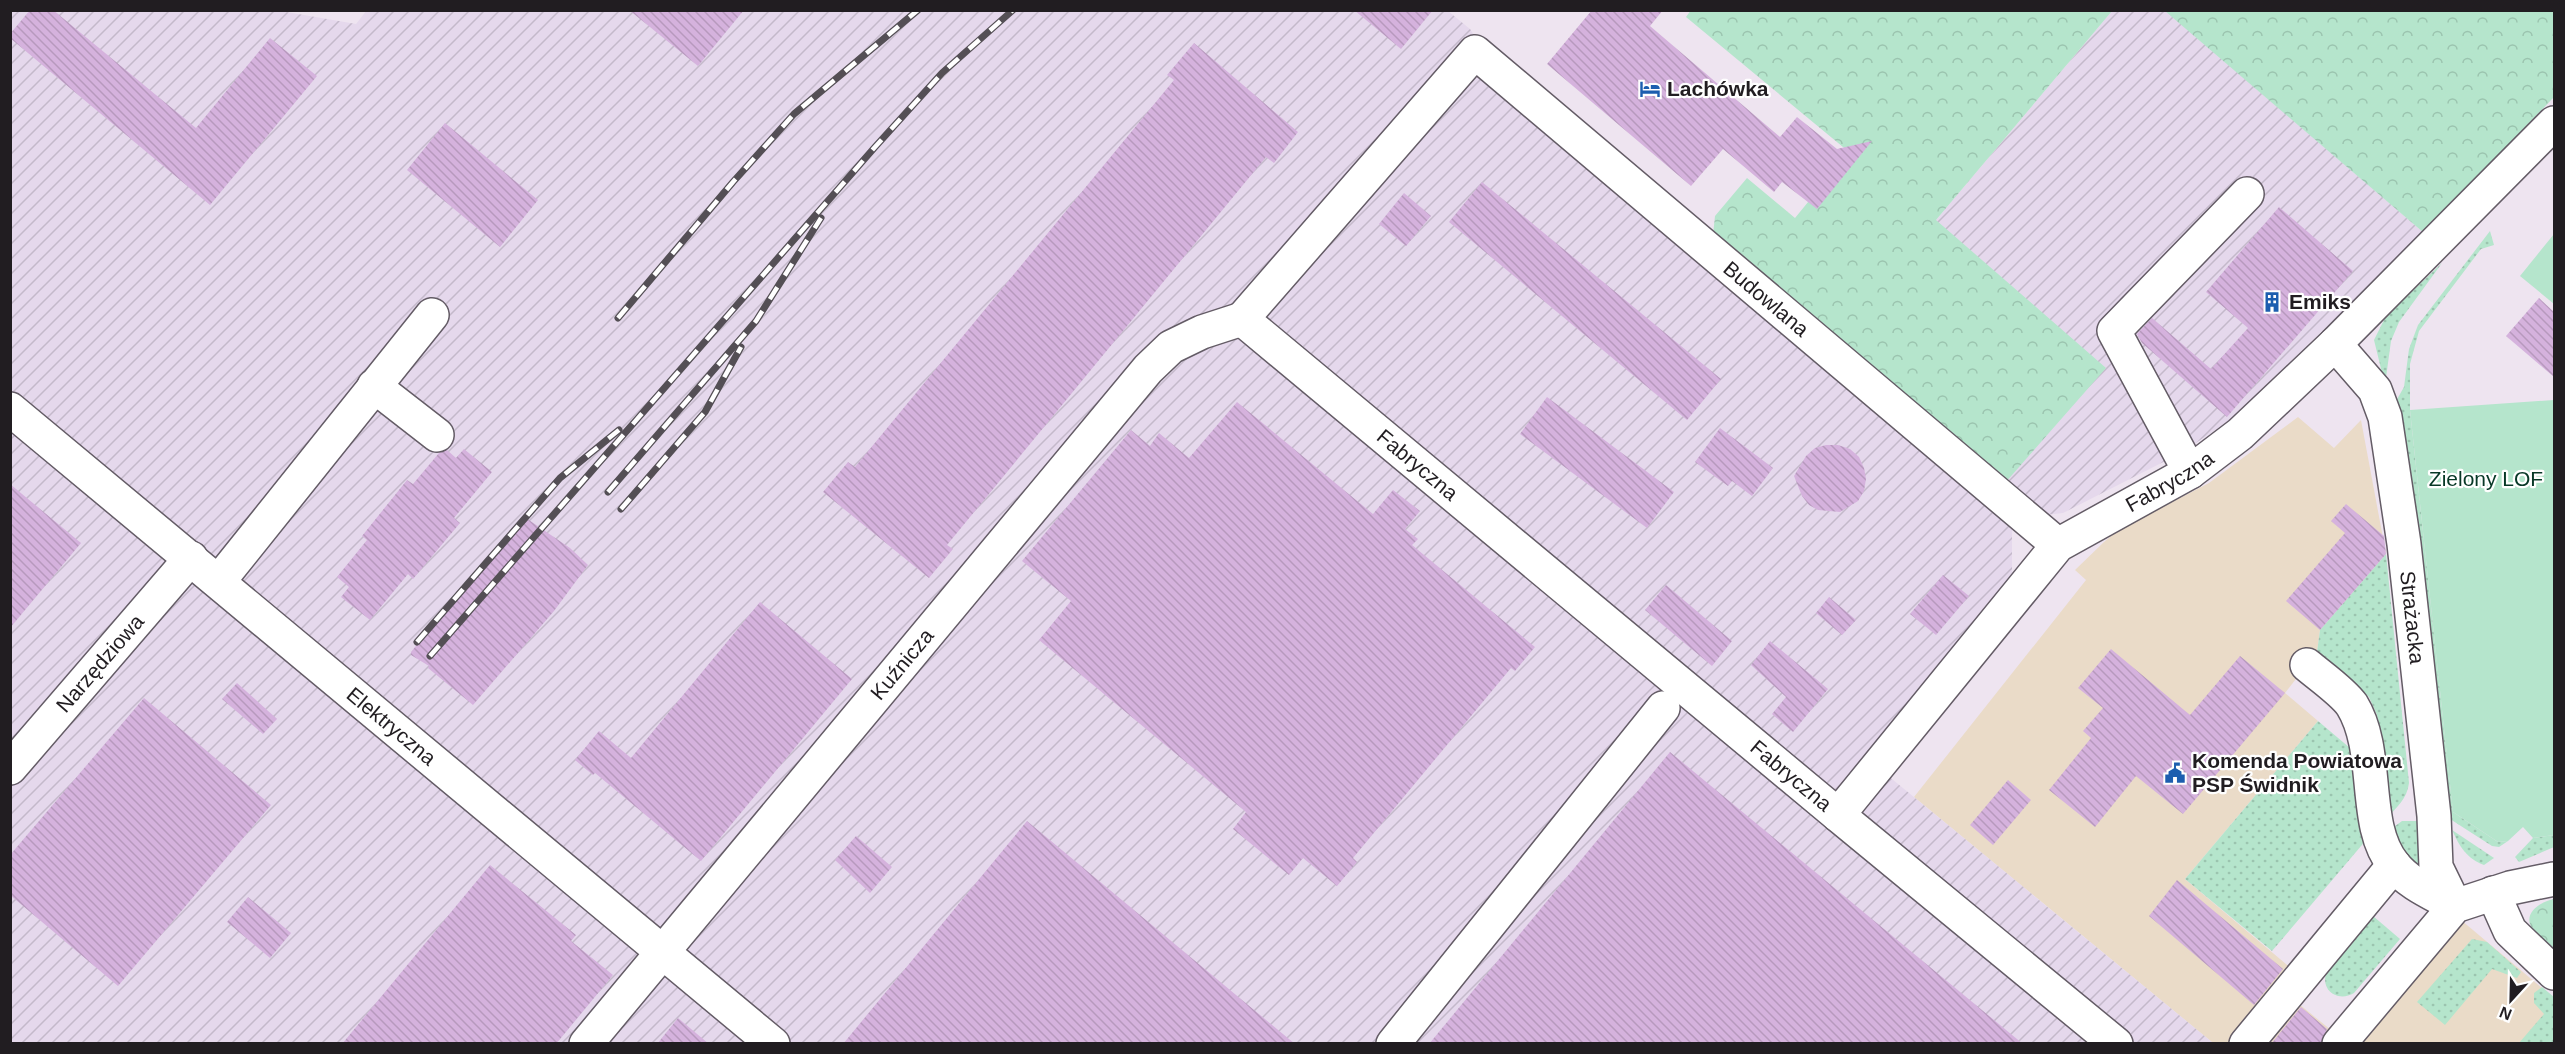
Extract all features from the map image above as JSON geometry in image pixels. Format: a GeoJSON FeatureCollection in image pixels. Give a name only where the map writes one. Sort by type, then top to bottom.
{"type":"FeatureCollection","features":[{"type":"Feature","properties":{"kind":"street","name":"Budowlana"},"geometry":{"type":"LineString","coordinates":[[1242,319],[1474,52],[2058,545]]}},
{"type":"Feature","properties":{"kind":"street","name":"Fabryczna"},"geometry":{"type":"LineString","coordinates":[[1242,319],[1838,815],[2058,545],[2190,472],[2240,434],[2335,344],[2554,123]]}},
{"type":"Feature","properties":{"kind":"street"},"geometry":{"type":"LineString","coordinates":[[2190,472],[2114,331],[2247,194]]}},
{"type":"Feature","properties":{"kind":"street"},"geometry":{"type":"LineString","coordinates":[[219,581],[432,315]]}},
{"type":"Feature","properties":{"kind":"street","name":"Kuźnicza"},"geometry":{"type":"LineString","coordinates":[[586,1044],[1148,369],[1171,347],[1202,332],[1242,319]]}},
{"type":"Feature","properties":{"kind":"street","name":"Strażacka"},"geometry":{"type":"LineString","coordinates":[[2335,344],[2375,390],[2385,417],[2408,579],[2434,816],[2436,867],[2455,906]]}},
{"type":"Feature","properties":{"kind":"street"},"geometry":{"type":"LineString","coordinates":[[374,386],[437,435]]}},
{"type":"Feature","properties":{"kind":"street","name":"Elektryczna"},"geometry":{"type":"LineString","coordinates":[[10,409],[773,1044]]}},
{"type":"Feature","properties":{"kind":"street","name":"Narzędziowa"},"geometry":{"type":"LineString","coordinates":[[10,768],[191,558]]}},
{"type":"Feature","properties":{"kind":"street"},"geometry":{"type":"LineString","coordinates":[[2307,665],[2351,704],[2366,739],[2382,846],[2394,865],[2413,883],[2455,906]]}},
{"type":"Feature","properties":{"kind":"street"},"geometry":{"type":"LineString","coordinates":[[1393,1044],[1663,708]]}},
{"type":"Feature","properties":{"kind":"street"},"geometry":{"type":"LineString","coordinates":[[1838,815],[2116,1044]]}},
{"type":"Feature","properties":{"kind":"street"},"geometry":{"type":"LineString","coordinates":[[2246,1044],[2394,865]]}},
{"type":"Feature","properties":{"kind":"street"},"geometry":{"type":"LineString","coordinates":[[2340,1043],[2455,906],[2493,892],[2554,879]]}},
{"type":"Feature","properties":{"kind":"street"},"geometry":{"type":"LineString","coordinates":[[2493,892],[2510,931],[2554,973]]}},
{"type":"Feature","properties":{"kind":"shaded area"},"geometry":{"type":"Polygon","coordinates":[[[275,10],[356,24],[367,10],[1448,11],[1470,29],[1519,105],[2012,525],[2012,573],[1864,756],[2213,1043],[11,1043],[10,11],[275,10]]]}},
{"type":"Feature","properties":{"kind":"shaded area"},"geometry":{"type":"Polygon","coordinates":[[[2165,10],[2424,233],[2227,422],[2181,453],[2063,513],[2045,515],[2005,483],[1936,220],[2112,11],[2165,10]]]}},
{"type":"Feature","properties":{"kind":"shaded area"},"geometry":{"type":"Polygon","coordinates":[[[2298,417],[2334,448],[2361,420],[2386,554],[2320,630],[2317,652],[2285,693],[2318,721],[2185,879],[2292,969],[2278,987],[2347,1043],[2213,1043],[1914,797],[2086,580],[2075,570],[2118,530],[2209,483],[2298,417]]]}},
{"type":"Feature","properties":{"kind":"shaded area"},"geometry":{"type":"Polygon","coordinates":[[[2461,920],[2554,998],[2554,1043],[2353,1044],[2461,920]]]}},
{"type":"Feature","properties":{"kind":"green space"},"geometry":{"type":"Polygon","coordinates":[[[1691,10],[2112,11],[1936,220],[2106,368],[2005,483],[1713,235],[1715,216],[1747,178],[1795,218],[1849,152],[1686,17],[1691,10]]]}},
{"type":"Feature","properties":{"kind":"green space"},"geometry":{"type":"Polygon","coordinates":[[[2165,11],[2554,11],[2554,97],[2424,233],[2165,11]]]}},
{"type":"Feature","properties":{"kind":"green space"},"geometry":{"type":"Polygon","coordinates":[[[2490,231],[2494,245],[2481,249],[2419,331],[2410,364],[2410,410],[2453,812],[2498,842],[2508,841],[2499,847],[2492,846],[2450,819],[2410,464],[2396,401],[2404,387],[2409,349],[2418,325],[2490,231]]]}},
{"type":"Feature","properties":{"kind":"green space"},"geometry":{"type":"Polygon","coordinates":[[[2554,234],[2554,304],[2520,276],[2554,234]]]}},
{"type":"Feature","properties":{"kind":"green space"},"geometry":{"type":"Polygon","coordinates":[[[2442,263],[2399,322],[2391,341],[2385,385],[2374,340],[2386,316],[2442,263]]]}},
{"type":"Feature","properties":{"kind":"green space","name":"Zielony LOF"},"geometry":{"type":"Polygon","coordinates":[[[2554,400],[2554,835],[2533,838],[2523,827],[2508,841],[2498,842],[2453,812],[2410,410],[2554,400]]]}},
{"type":"Feature","properties":{"kind":"green space"},"geometry":{"type":"Polygon","coordinates":[[[2386,554],[2409,783],[2404,798],[2386,819],[2377,715],[2369,697],[2317,652],[2320,630],[2386,554]]]}},
{"type":"Feature","properties":{"kind":"green space"},"geometry":{"type":"Polygon","coordinates":[[[2318,721],[2350,748],[2367,839],[2272,951],[2185,879],[2318,721]]]}},
{"type":"Feature","properties":{"kind":"green space"},"geometry":{"type":"Polygon","coordinates":[[[2402,821],[2419,821],[2421,864],[2417,867],[2387,832],[2402,821]]]}},
{"type":"Feature","properties":{"kind":"green space"},"geometry":{"type":"Polygon","coordinates":[[[2452,830],[2494,858],[2484,865],[2473,859],[2461,847],[2452,830]]]}},
{"type":"Feature","properties":{"kind":"green space"},"geometry":{"type":"Polygon","coordinates":[[[2554,835],[2554,847],[2519,862],[2515,857],[2533,838],[2554,835]]]}},
{"type":"Feature","properties":{"kind":"green space"},"geometry":{"type":"Polygon","coordinates":[[[2554,899],[2554,948],[2534,931],[2530,917],[2539,905],[2554,899]]]}},
{"type":"Feature","properties":{"kind":"green space"},"geometry":{"type":"Polygon","coordinates":[[[2373,916],[2400,939],[2354,993],[2342,996],[2332,993],[2326,984],[2327,971],[2373,916]]]}},
{"type":"Feature","properties":{"kind":"green space"},"geometry":{"type":"Polygon","coordinates":[[[2472,939],[2487,942],[2521,972],[2517,978],[2492,969],[2445,1025],[2417,1002],[2472,939]]]}},
{"type":"Feature","properties":{"kind":"green space"},"geometry":{"type":"Polygon","coordinates":[[[2542,987],[2554,997],[2554,1043],[2519,1043],[2544,1014],[2534,1003],[2534,993],[2542,987]]]}},
{"type":"Feature","properties":{"kind":"building"},"geometry":{"type":"Polygon","coordinates":[[[30,10],[53,10],[196,128],[270,38],[317,76],[210,205],[10,38],[10,34],[30,10]]]}},
{"type":"Feature","properties":{"kind":"building"},"geometry":{"type":"Polygon","coordinates":[[[629,10],[744,10],[698,66],[629,10]]]}},
{"type":"Feature","properties":{"kind":"building"},"geometry":{"type":"Polygon","coordinates":[[[1354,10],[1433,10],[1401,49],[1354,10]]]}},
{"type":"Feature","properties":{"kind":"building","name":"Lachówka"},"geometry":{"type":"Polygon","coordinates":[[[1592,10],[1663,10],[1650,26],[1780,137],[1797,117],[1837,149],[1872,141],[1817,209],[1782,182],[1774,192],[1723,149],[1691,186],[1547,64],[1592,10]]]}},
{"type":"Feature","properties":{"kind":"building"},"geometry":{"type":"Polygon","coordinates":[[[1194,43],[1298,132],[1274,163],[1266,157],[947,545],[953,549],[929,578],[823,492],[848,462],[855,467],[1174,80],[1167,75],[1194,43]]]}},
{"type":"Feature","properties":{"kind":"building"},"geometry":{"type":"Polygon","coordinates":[[[445,123],[538,200],[500,247],[407,170],[445,123]]]}},
{"type":"Feature","properties":{"kind":"building"},"geometry":{"type":"Polygon","coordinates":[[[1482,182],[1721,379],[1687,420],[1449,222],[1482,182]]]}},
{"type":"Feature","properties":{"kind":"building"},"geometry":{"type":"Polygon","coordinates":[[[1404,193],[1431,216],[1406,246],[1379,224],[1404,193]]]}},
{"type":"Feature","properties":{"kind":"building","name":"Emiks"},"geometry":{"type":"Polygon","coordinates":[[[2279,207],[2353,271],[2227,417],[2142,343],[2137,334],[2152,318],[2211,369],[2248,328],[2206,292],[2279,207]]]}},
{"type":"Feature","properties":{"kind":"building"},"geometry":{"type":"Polygon","coordinates":[[[2539,298],[2554,312],[2554,377],[2506,336],[2539,298]]]}},
{"type":"Feature","properties":{"kind":"building"},"geometry":{"type":"Polygon","coordinates":[[[1547,397],[1674,492],[1647,528],[1520,434],[1547,397]]]}},
{"type":"Feature","properties":{"kind":"building"},"geometry":{"type":"Polygon","coordinates":[[[1237,402],[1373,514],[1393,490],[1420,511],[1405,529],[1418,539],[1412,545],[1535,647],[1515,671],[1511,668],[1353,858],[1357,862],[1337,886],[1303,858],[1289,875],[1233,829],[1246,812],[1039,640],[1071,601],[1022,561],[1131,430],[1150,446],[1159,433],[1189,458],[1237,402]]]}},
{"type":"Feature","properties":{"kind":"building"},"geometry":{"type":"Polygon","coordinates":[[[1720,428],[1773,468],[1752,496],[1732,481],[1728,486],[1695,462],[1720,428]]]}},
{"type":"Feature","properties":{"kind":"building"},"geometry":{"type":"Polygon","coordinates":[[[1838,445],[1850,449],[1859,457],[1864,468],[1866,479],[1864,491],[1858,501],[1840,512],[1818,510],[1809,505],[1802,496],[1794,476],[1806,456],[1815,448],[1838,445]]]}},
{"type":"Feature","properties":{"kind":"building"},"geometry":{"type":"Polygon","coordinates":[[[464,449],[492,472],[454,518],[460,523],[413,579],[408,574],[370,620],[341,597],[349,587],[337,577],[367,540],[362,536],[407,480],[413,484],[439,453],[447,450],[456,458],[464,449]]]}},
{"type":"Feature","properties":{"kind":"building"},"geometry":{"type":"Polygon","coordinates":[[[10,484],[81,543],[10,628],[10,484]]]}},
{"type":"Feature","properties":{"kind":"building"},"geometry":{"type":"Polygon","coordinates":[[[2346,504],[2384,536],[2386,554],[2320,630],[2286,601],[2345,533],[2331,521],[2346,504]]]}},
{"type":"Feature","properties":{"kind":"building"},"geometry":{"type":"Polygon","coordinates":[[[523,516],[570,548],[588,565],[554,611],[473,705],[428,668],[429,666],[411,655],[411,652],[523,516]]]}},
{"type":"Feature","properties":{"kind":"building"},"geometry":{"type":"Polygon","coordinates":[[[1943,575],[1969,596],[1936,635],[1910,614],[1943,575]]]}},
{"type":"Feature","properties":{"kind":"building"},"geometry":{"type":"Polygon","coordinates":[[[1666,585],[1732,641],[1712,666],[1645,610],[1666,585]]]}},
{"type":"Feature","properties":{"kind":"building"},"geometry":{"type":"Polygon","coordinates":[[[1829,597],[1856,620],[1842,635],[1816,613],[1829,597]]]}},
{"type":"Feature","properties":{"kind":"building"},"geometry":{"type":"Polygon","coordinates":[[[760,602],[852,679],[701,861],[595,773],[593,775],[575,760],[599,731],[631,758],[760,602]]]}},
{"type":"Feature","properties":{"kind":"building"},"geometry":{"type":"Polygon","coordinates":[[[1770,641],[1828,689],[1793,732],[1772,714],[1786,697],[1751,665],[1770,641]]]}},
{"type":"Feature","properties":{"kind":"building","name":"Komenda Powiatowa PSP Świdnik"},"geometry":{"type":"Polygon","coordinates":[[[2111,649],[2190,715],[2240,656],[2285,693],[2183,814],[2136,776],[2095,827],[2049,790],[2091,738],[2083,731],[2103,708],[2078,688],[2111,649]]]}},
{"type":"Feature","properties":{"kind":"building"},"geometry":{"type":"Polygon","coordinates":[[[237,683],[277,719],[263,734],[222,699],[237,683]]]}},
{"type":"Feature","properties":{"kind":"building"},"geometry":{"type":"Polygon","coordinates":[[[144,698],[271,805],[118,986],[10,895],[10,855],[144,698]]]}},
{"type":"Feature","properties":{"kind":"building"},"geometry":{"type":"Polygon","coordinates":[[[1670,752],[2023,1044],[1429,1044],[1670,752]]]}},
{"type":"Feature","properties":{"kind":"building"},"geometry":{"type":"Polygon","coordinates":[[[2008,780],[2031,800],[1993,845],[1970,825],[2008,780]]]}},
{"type":"Feature","properties":{"kind":"building"},"geometry":{"type":"Polygon","coordinates":[[[1027,821],[1218,980],[1295,1044],[843,1044],[1027,821]]]}},
{"type":"Feature","properties":{"kind":"building"},"geometry":{"type":"Polygon","coordinates":[[[856,836],[892,867],[870,893],[835,860],[856,836]]]}},
{"type":"Feature","properties":{"kind":"building"},"geometry":{"type":"Polygon","coordinates":[[[490,865],[576,935],[571,941],[613,975],[556,1044],[342,1044],[490,865]]]}},
{"type":"Feature","properties":{"kind":"building"},"geometry":{"type":"Polygon","coordinates":[[[2177,880],[2283,969],[2254,1005],[2149,916],[2177,880]]]}},
{"type":"Feature","properties":{"kind":"building"},"geometry":{"type":"Polygon","coordinates":[[[248,897],[291,933],[270,958],[227,922],[248,897]]]}},
{"type":"Feature","properties":{"kind":"building"},"geometry":{"type":"Polygon","coordinates":[[[2301,1007],[2327,1029],[2321,1044],[2271,1044],[2301,1007]]]}},
{"type":"Feature","properties":{"kind":"building"},"geometry":{"type":"Polygon","coordinates":[[[678,1018],[709,1044],[657,1044],[678,1018]]]}},
{"type":"Feature","properties":{"kind":"railway"},"geometry":{"type":"LineString","coordinates":[[618,318],[794,114],[918,10]]}},
{"type":"Feature","properties":{"kind":"railway"},"geometry":{"type":"LineString","coordinates":[[430,656],[875,147],[942,73],[1013,10]]}},
{"type":"Feature","properties":{"kind":"railway"},"geometry":{"type":"LineString","coordinates":[[608,492],[756,321],[821,218]]}},
{"type":"Feature","properties":{"kind":"railway"},"geometry":{"type":"LineString","coordinates":[[621,509],[705,412],[741,347]]}},
{"type":"Feature","properties":{"kind":"railway"},"geometry":{"type":"LineString","coordinates":[[417,642],[560,478],[619,430]]}},
{"type":"Feature","properties":{"kind":"place","name":"Lachówka"},"geometry":{"type":"Point","coordinates":[1650,89]}},
{"type":"Feature","properties":{"kind":"place","name":"Emiks"},"geometry":{"type":"Point","coordinates":[2272,302]}},
{"type":"Feature","properties":{"kind":"place","name":"Komenda Powiatowa PSP Świdnik"},"geometry":{"type":"Point","coordinates":[2175,773]}}]}
